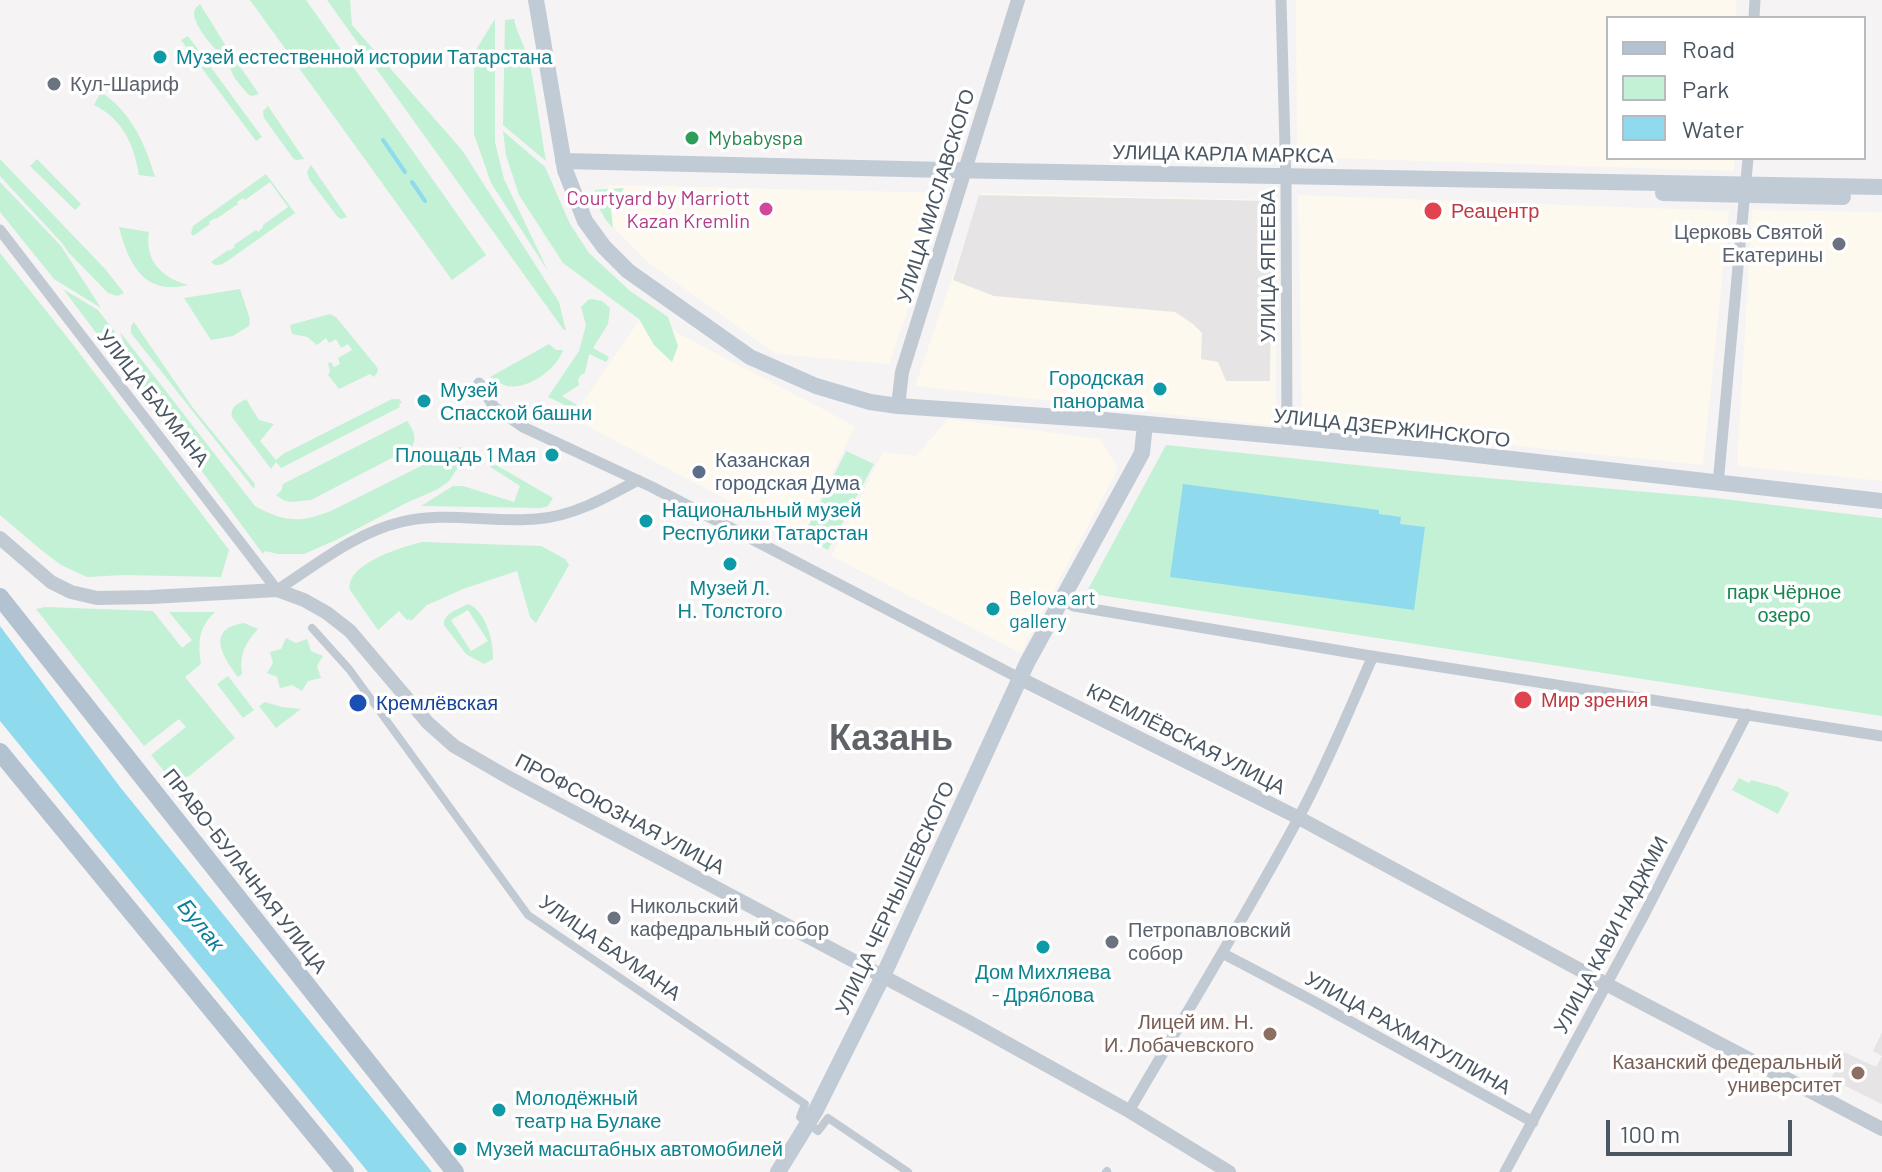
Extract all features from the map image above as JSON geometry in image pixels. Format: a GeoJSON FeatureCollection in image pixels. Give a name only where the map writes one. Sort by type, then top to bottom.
{"type":"FeatureCollection","features":[{"type":"Feature","properties":{"kind":"main road","name":"УЛИЦА ДЗЕРЖИНСКОГО"},"geometry":{"type":"LineString","coordinates":[[536,0],[564,165],[585,221],[604,247],[628,271],[750,357],[797,378],[870,402],[898,406],[1145,424],[1441,451],[1882,501]]}},
{"type":"Feature","properties":{"kind":"main road","name":"УЛИЦА КАРЛА МАРКСА"},"geometry":{"type":"LineString","coordinates":[[564,165],[1746,190],[1882,198]]}},
{"type":"Feature","properties":{"kind":"main road","name":"УЛИЦА КАРЛА МАРКСА"},"geometry":{"type":"LineString","coordinates":[[1746,190],[1882,187]]}},
{"type":"Feature","properties":{"kind":"main road","name":"УЛИЦА ЧЕРНЫШЕВСКОГО"},"geometry":{"type":"LineString","coordinates":[[778,1172],[808,1123],[883,976],[1019,678],[1142,453],[1145,424]]}},
{"type":"Feature","properties":{"kind":"main road","name":"ПРАВО-БУЛАЧНАЯ УЛИЦА"},"geometry":{"type":"LineString","coordinates":[[0,597],[455,1172]]}},
{"type":"Feature","properties":{"kind":"main road"},"geometry":{"type":"LineString","coordinates":[[0,752],[345,1172]]}},
{"type":"Feature","properties":{"kind":"street","name":"УЛИЦА МИСЛАВСКОГО"},"geometry":{"type":"LineString","coordinates":[[898,406],[902,372],[1018,0]]}},
{"type":"Feature","properties":{"kind":"street","name":"УЛИЦА ЯПЕЕВА"},"geometry":{"type":"LineString","coordinates":[[1281,0],[1286,180],[1287,437]]}},
{"type":"Feature","properties":{"kind":"street"},"geometry":{"type":"LineString","coordinates":[[1718,484],[1748,160]]}},
{"type":"Feature","properties":{"kind":"street","name":"УЛИЦА БАУМАНА"},"geometry":{"type":"LineString","coordinates":[[0,230],[277,590]]}},
{"type":"Feature","properties":{"kind":"street","name":"КРЕМЛЁВСКАЯ УЛИЦА"},"geometry":{"type":"LineString","coordinates":[[479,383],[494,407],[523,427],[638,480],[1019,678],[1299,818],[1882,1129]]}},
{"type":"Feature","properties":{"kind":"street"},"geometry":{"type":"LineString","coordinates":[[0,538],[51,582],[71,592],[97,598],[277,590],[345,546],[400,522],[427,518],[537,519],[602,500],[638,480]]}},
{"type":"Feature","properties":{"kind":"street","name":"ПРОФСОЮЗНАЯ УЛИЦА"},"geometry":{"type":"LineString","coordinates":[[277,590],[304,600],[343,624],[428,723],[454,746],[1129,1111],[1229,1172]]}},
{"type":"Feature","properties":{"kind":"street"},"geometry":{"type":"LineString","coordinates":[[1062,600],[1074,606],[1373,656],[1882,736]]}},
{"type":"Feature","properties":{"kind":"street","name":"УЛИЦА БАУМАНА"},"geometry":{"type":"LineString","coordinates":[[312,628],[349,669],[528,915],[805,1104],[800,1117],[808,1123]]}},
{"type":"Feature","properties":{"kind":"street"},"geometry":{"type":"LineString","coordinates":[[1129,1111],[1299,818],[1373,656]]}},
{"type":"Feature","properties":{"kind":"street","name":"УЛИЦА КАВИ НАДЖМИ"},"geometry":{"type":"LineString","coordinates":[[1505,1172],[1747,714]]}},
{"type":"Feature","properties":{"kind":"street","name":"УЛИЦА РАХМАТУЛЛИНА"},"geometry":{"type":"LineString","coordinates":[[1222,953],[1533,1122]]}},
{"type":"Feature","properties":{"kind":"street"},"geometry":{"type":"LineString","coordinates":[[808,1123],[818,1131],[828,1118],[908,1172]]}},
{"type":"Feature","properties":{"kind":"shaded area"},"geometry":{"type":"Polygon","coordinates":[[[1296,0],[1736,0],[1736,16],[1606,16],[1606,160],[1734,160],[1734,171],[1297,157],[1296,0]]]}},
{"type":"Feature","properties":{"kind":"shaded area"},"geometry":{"type":"Polygon","coordinates":[[[609,185],[948,193],[889,364],[776,354],[650,264],[601,215],[609,185]]]}},
{"type":"Feature","properties":{"kind":"shaded area"},"geometry":{"type":"Polygon","coordinates":[[[981,193],[1275,200],[1276,426],[915,386],[981,193]]]}},
{"type":"Feature","properties":{"kind":"shaded area"},"geometry":{"type":"Polygon","coordinates":[[[979,195],[1272,201],[1270,381],[1226,381],[1218,362],[1201,359],[1202,333],[1175,312],[994,296],[953,280],[979,195]]]}},
{"type":"Feature","properties":{"kind":"shaded area"},"geometry":{"type":"Polygon","coordinates":[[[1298,195],[1729,211],[1703,465],[1302,424],[1298,195]]]}},
{"type":"Feature","properties":{"kind":"shaded area"},"geometry":{"type":"Polygon","coordinates":[[[1752,210],[1882,212],[1882,481],[1737,466],[1752,210]]]}},
{"type":"Feature","properties":{"kind":"shaded area"},"geometry":{"type":"Polygon","coordinates":[[[643,315],[855,426],[801,539],[572,418],[643,315]]]}},
{"type":"Feature","properties":{"kind":"shaded area"},"geometry":{"type":"Polygon","coordinates":[[[948,419],[1100,439],[1118,468],[1021,653],[831,556],[883,452],[916,456],[948,419]]]}},
{"type":"Feature","properties":{"kind":"shaded area","name":"Казанский федеральный университет"},"geometry":{"type":"Polygon","coordinates":[[[1882,1032],[1882,1056],[1873,1051],[1882,1032]]]}},
{"type":"Feature","properties":{"kind":"shaded area","name":"Казанский федеральный университет"},"geometry":{"type":"Polygon","coordinates":[[[1844,1052],[1876,1067],[1882,1056],[1882,1104],[1831,1079],[1844,1052]]]}},
{"type":"Feature","properties":{"kind":"green space"},"geometry":{"type":"Polygon","coordinates":[[[250,0],[306,0],[486,255],[452,280],[250,0]]]}},
{"type":"Feature","properties":{"kind":"green space"},"geometry":{"type":"Polygon","coordinates":[[[327,0],[350,0],[352,25],[462,150],[559,302],[566,331],[563,329],[327,0]]]}},
{"type":"Feature","properties":{"kind":"green space"},"geometry":{"type":"Polygon","coordinates":[[[200,4],[229,51],[222,54],[218,51],[199,27],[194,14],[200,4]]]}},
{"type":"Feature","properties":{"kind":"green space"},"geometry":{"type":"Polygon","coordinates":[[[495,19],[495,142],[504,179],[548,271],[491,183],[474,134],[474,53],[495,19]]]}},
{"type":"Feature","properties":{"kind":"green space"},"geometry":{"type":"Polygon","coordinates":[[[514,19],[529,60],[546,161],[503,125],[505,20],[514,19]]]}},
{"type":"Feature","properties":{"kind":"green space"},"geometry":{"type":"Polygon","coordinates":[[[188,36],[262,137],[256,141],[181,40],[188,36]]]}},
{"type":"Feature","properties":{"kind":"green space"},"geometry":{"type":"Polygon","coordinates":[[[234,58],[259,94],[249,95],[236,79],[230,66],[234,58]]]}},
{"type":"Feature","properties":{"kind":"green space"},"geometry":{"type":"Polygon","coordinates":[[[101,92],[121,109],[136,129],[155,177],[139,175],[126,134],[113,118],[94,105],[101,92]]]}},
{"type":"Feature","properties":{"kind":"green space"},"geometry":{"type":"Polygon","coordinates":[[[268,106],[304,159],[293,158],[264,118],[263,111],[268,106]]]}},
{"type":"Feature","properties":{"kind":"green space"},"geometry":{"type":"Polygon","coordinates":[[[503,131],[545,167],[570,224],[589,253],[630,291],[668,317],[678,346],[672,362],[654,345],[639,319],[563,263],[519,195],[506,155],[503,131]]]}},
{"type":"Feature","properties":{"kind":"green space"},"geometry":{"type":"Polygon","coordinates":[[[0,159],[106,270],[124,293],[117,296],[108,293],[69,253],[0,176],[0,159]]]}},
{"type":"Feature","properties":{"kind":"green space"},"geometry":{"type":"Polygon","coordinates":[[[37,159],[81,204],[75,210],[30,166],[37,159]]]}},
{"type":"Feature","properties":{"kind":"green space"},"geometry":{"type":"Polygon","coordinates":[[[311,165],[347,217],[341,219],[337,216],[309,179],[307,172],[311,165]]]}},
{"type":"Feature","properties":{"kind":"green space"},"geometry":{"type":"Polygon","coordinates":[[[266,174],[295,213],[226,262],[213,264],[211,262],[256,230],[258,232],[288,207],[270,182],[245,200],[243,198],[237,202],[193,236],[193,226],[266,174]]]}},
{"type":"Feature","properties":{"kind":"green space"},"geometry":{"type":"Polygon","coordinates":[[[0,182],[61,246],[101,308],[54,279],[0,212],[0,182]]]}},
{"type":"Feature","properties":{"kind":"green space"},"geometry":{"type":"Polygon","coordinates":[[[624,188],[611,208],[613,228],[601,211],[595,190],[624,188]]]}},
{"type":"Feature","properties":{"kind":"green space"},"geometry":{"type":"Polygon","coordinates":[[[119,227],[149,232],[149,251],[157,266],[170,278],[188,285],[167,287],[144,277],[127,252],[119,227]]]}},
{"type":"Feature","properties":{"kind":"green space"},"geometry":{"type":"Polygon","coordinates":[[[0,253],[229,550],[221,577],[87,577],[61,565],[0,515],[0,253]]]}},
{"type":"Feature","properties":{"kind":"green space"},"geometry":{"type":"Polygon","coordinates":[[[63,289],[98,310],[115,332],[132,380],[63,289]]]}},
{"type":"Feature","properties":{"kind":"green space"},"geometry":{"type":"Polygon","coordinates":[[[240,289],[250,319],[249,326],[233,336],[211,340],[184,298],[240,289]]]}},
{"type":"Feature","properties":{"kind":"green space"},"geometry":{"type":"Polygon","coordinates":[[[592,299],[602,301],[610,308],[608,324],[593,348],[609,357],[606,362],[589,354],[585,373],[578,379],[579,385],[562,396],[582,408],[580,412],[548,397],[579,351],[586,325],[581,307],[592,299]]]}},
{"type":"Feature","properties":{"kind":"green space"},"geometry":{"type":"Polygon","coordinates":[[[330,314],[336,317],[376,366],[378,369],[374,377],[370,374],[339,389],[328,375],[328,363],[331,362],[334,367],[340,364],[338,358],[352,350],[348,344],[341,348],[336,339],[329,343],[326,338],[317,345],[307,337],[292,334],[290,325],[330,314]]]}},
{"type":"Feature","properties":{"kind":"green space"},"geometry":{"type":"Polygon","coordinates":[[[134,322],[193,408],[255,484],[254,489],[131,333],[134,322]]]}},
{"type":"Feature","properties":{"kind":"green space"},"geometry":{"type":"Polygon","coordinates":[[[120,332],[255,506],[276,516],[302,519],[322,514],[457,448],[463,447],[468,452],[449,481],[438,489],[336,540],[304,554],[265,551],[263,554],[139,386],[120,332]]]}},
{"type":"Feature","properties":{"kind":"green space"},"geometry":{"type":"Polygon","coordinates":[[[549,344],[556,350],[563,350],[555,364],[541,377],[524,385],[507,386],[490,377],[549,344]]]}},
{"type":"Feature","properties":{"kind":"green space"},"geometry":{"type":"Polygon","coordinates":[[[246,399],[259,420],[274,424],[260,441],[276,460],[392,399],[399,399],[402,403],[400,407],[281,468],[276,462],[271,469],[232,417],[233,408],[246,399]]]}},
{"type":"Feature","properties":{"kind":"green space"},"geometry":{"type":"Polygon","coordinates":[[[407,421],[413,431],[411,448],[311,500],[290,502],[276,495],[283,484],[407,421]]]}},
{"type":"Feature","properties":{"kind":"green space","name":"парк Чёрное озеро"},"geometry":{"type":"Polygon","coordinates":[[[1166,445],[1715,498],[1882,518],[1882,716],[1086,593],[1166,445]]]}},
{"type":"Feature","properties":{"kind":"green space"},"geometry":{"type":"Polygon","coordinates":[[[846,451],[874,464],[828,550],[803,537],[846,451]]]}},
{"type":"Feature","properties":{"kind":"green space"},"geometry":{"type":"Polygon","coordinates":[[[496,465],[553,498],[548,506],[421,506],[453,486],[463,486],[514,502],[520,486],[489,466],[496,465]]]}},
{"type":"Feature","properties":{"kind":"green space"},"geometry":{"type":"Polygon","coordinates":[[[422,542],[541,546],[565,559],[569,565],[536,623],[530,617],[517,571],[427,605],[411,621],[399,611],[378,630],[350,590],[351,581],[356,572],[377,558],[422,542]]]}},
{"type":"Feature","properties":{"kind":"green space"},"geometry":{"type":"Polygon","coordinates":[[[468,604],[484,619],[492,644],[493,659],[484,664],[466,654],[444,625],[449,614],[468,604]],[[468,610],[451,620],[471,651],[488,641],[468,610]]]}},
{"type":"Feature","properties":{"kind":"green space"},"geometry":{"type":"Polygon","coordinates":[[[36,609],[153,611],[182,648],[192,640],[169,612],[215,612],[200,636],[201,664],[185,677],[235,738],[175,785],[151,755],[186,727],[179,719],[144,746],[36,609]]]}},
{"type":"Feature","properties":{"kind":"green space"},"geometry":{"type":"Polygon","coordinates":[[[244,623],[258,629],[244,650],[242,674],[238,677],[223,653],[221,638],[224,631],[244,623]]]}},
{"type":"Feature","properties":{"kind":"green space"},"geometry":{"type":"Polygon","coordinates":[[[286,638],[296,643],[307,639],[311,651],[323,656],[317,666],[321,678],[308,681],[302,691],[292,685],[280,688],[277,677],[267,673],[273,663],[270,652],[281,649],[286,638]]]}},
{"type":"Feature","properties":{"kind":"green space"},"geometry":{"type":"Polygon","coordinates":[[[228,676],[254,710],[243,718],[217,684],[228,676]]]}},
{"type":"Feature","properties":{"kind":"green space"},"geometry":{"type":"Polygon","coordinates":[[[265,702],[301,709],[276,728],[259,706],[265,702]]]}},
{"type":"Feature","properties":{"kind":"green space"},"geometry":{"type":"Polygon","coordinates":[[[1739,778],[1749,783],[1751,780],[1778,787],[1789,793],[1778,814],[1732,790],[1739,778]]]}},
{"type":"Feature","properties":{"kind":"water"},"geometry":{"type":"Polygon","coordinates":[[[1183,484],[1379,510],[1379,514],[1401,517],[1400,524],[1425,527],[1414,610],[1170,577],[1183,484]]]}},
{"type":"Feature","properties":{"kind":"water","name":"Булак"},"geometry":{"type":"Polygon","coordinates":[[[0,626],[120,787],[432,1172],[368,1172],[0,721],[0,626]]]}},
{"type":"Feature","properties":{"kind":"waterway"},"geometry":{"type":"LineString","coordinates":[[383,140],[405,172]]}},
{"type":"Feature","properties":{"kind":"waterway"},"geometry":{"type":"LineString","coordinates":[[412,182],[425,201]]}},
{"type":"Feature","properties":{"kind":"place","name":"Музей естественной истории Татарстана"},"geometry":{"type":"Point","coordinates":[160,57]}},
{"type":"Feature","properties":{"kind":"place","name":"Кул-Шариф"},"geometry":{"type":"Point","coordinates":[54,84]}},
{"type":"Feature","properties":{"kind":"place","name":"Mybabyspa"},"geometry":{"type":"Point","coordinates":[692,138]}},
{"type":"Feature","properties":{"kind":"place","name":"Courtyard by Marriott Kazan Kremlin"},"geometry":{"type":"Point","coordinates":[766,209]}},
{"type":"Feature","properties":{"kind":"place","name":"Реацентр"},"geometry":{"type":"Point","coordinates":[1433,211]}},
{"type":"Feature","properties":{"kind":"place","name":"Церковь Святой Екатерины"},"geometry":{"type":"Point","coordinates":[1839,244]}},
{"type":"Feature","properties":{"kind":"place","name":"Городская панорама"},"geometry":{"type":"Point","coordinates":[1160,389]}},
{"type":"Feature","properties":{"kind":"place","name":"Музей Спасской башни"},"geometry":{"type":"Point","coordinates":[424,401]}},
{"type":"Feature","properties":{"kind":"place","name":"Площадь 1 Мая"},"geometry":{"type":"Point","coordinates":[552,455]}},
{"type":"Feature","properties":{"kind":"place","name":"Казанская городская Дума"},"geometry":{"type":"Point","coordinates":[699,472]}},
{"type":"Feature","properties":{"kind":"place","name":"Национальный музей Республики Татарстан"},"geometry":{"type":"Point","coordinates":[646,521]}},
{"type":"Feature","properties":{"kind":"place","name":"Музей Л. Н. Толстого"},"geometry":{"type":"Point","coordinates":[730,564]}},
{"type":"Feature","properties":{"kind":"place","name":"Belova art gallery"},"geometry":{"type":"Point","coordinates":[993,609]}},
{"type":"Feature","properties":{"kind":"place","name":"Мир зрения"},"geometry":{"type":"Point","coordinates":[1523,700]}},
{"type":"Feature","properties":{"kind":"place","name":"Кремлёвская"},"geometry":{"type":"Point","coordinates":[358,703]}},
{"type":"Feature","properties":{"kind":"place","name":"Никольский кафедральный собор"},"geometry":{"type":"Point","coordinates":[614,918]}},
{"type":"Feature","properties":{"kind":"place","name":"Петропавловский собор"},"geometry":{"type":"Point","coordinates":[1112,942]}},
{"type":"Feature","properties":{"kind":"place","name":"Дом Михляева - Дряблова"},"geometry":{"type":"Point","coordinates":[1043,947]}},
{"type":"Feature","properties":{"kind":"place","name":"Лицей им. Н. И. Лобачевского"},"geometry":{"type":"Point","coordinates":[1270,1034]}},
{"type":"Feature","properties":{"kind":"place","name":"Казанский федеральный университет"},"geometry":{"type":"Point","coordinates":[1858,1073]}},
{"type":"Feature","properties":{"kind":"place","name":"Молодёжный театр на Булаке"},"geometry":{"type":"Point","coordinates":[499,1110]}},
{"type":"Feature","properties":{"kind":"place","name":"Музей масштабных автомобилей"},"geometry":{"type":"Point","coordinates":[460,1149]}},
{"type":"Feature","properties":{"kind":"district","name":"Казань"},"geometry":{"type":"Point","coordinates":[891,738]}}]}
